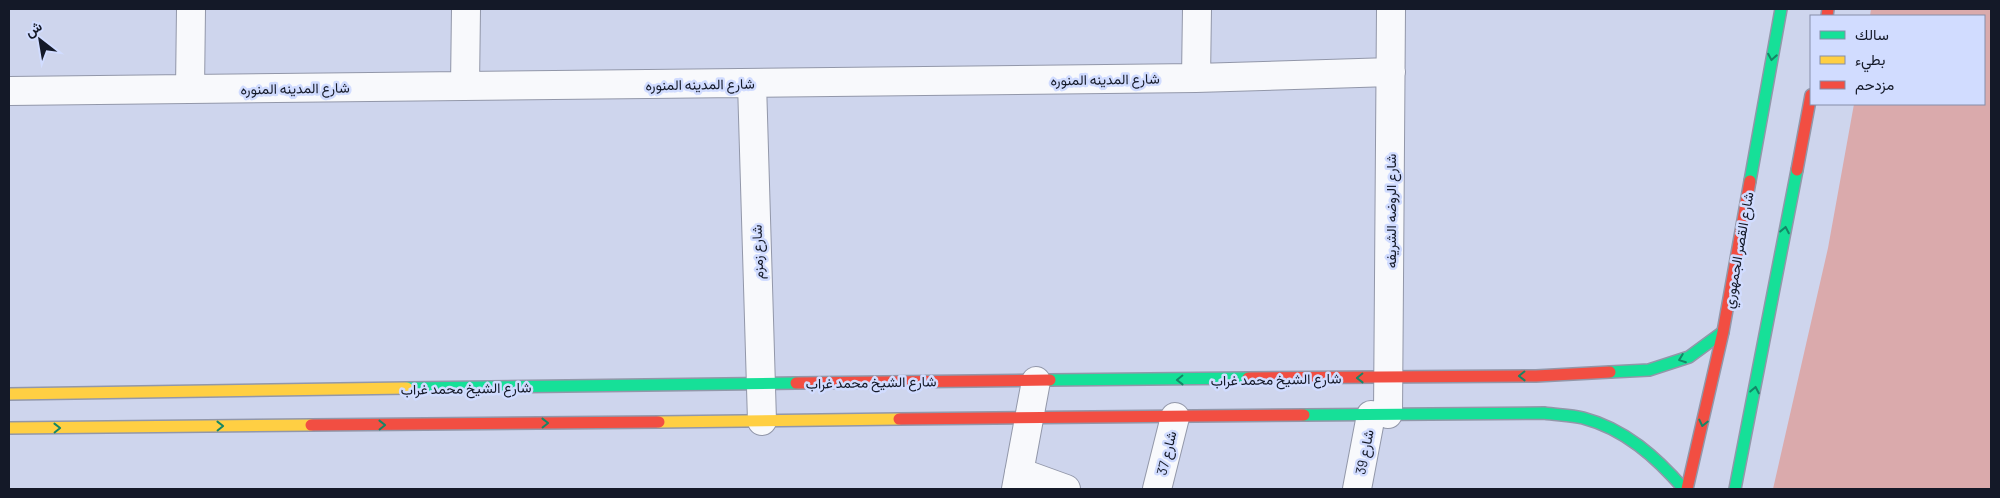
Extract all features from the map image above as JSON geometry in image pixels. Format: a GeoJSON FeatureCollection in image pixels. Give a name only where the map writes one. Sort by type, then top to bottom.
{"type":"FeatureCollection","features":[{"type":"Feature","properties":{"kind":"main road","name":"شارع القصر الجمهوري"},"geometry":{"type":"LineString","coordinates":[[1686,489],[1723,332],[1781,9]]}},
{"type":"Feature","properties":{"kind":"main road"},"geometry":{"type":"LineString","coordinates":[[1736,489],[1810,100]]}},
{"type":"Feature","properties":{"kind":"main road","name":"شارع الشيخ محمد غراب"},"geometry":{"type":"LineString","coordinates":[[9,394],[1536,376],[1649,370],[1689,357],[1723,332]]}},
{"type":"Feature","properties":{"kind":"main road"},"geometry":{"type":"LineString","coordinates":[[9,428],[1544,413],[1586,419],[1625,435],[1660,460],[1686,489]]}},
{"type":"Feature","properties":{"kind":"street"},"geometry":{"type":"LineString","coordinates":[[190,89],[191,9]]}},
{"type":"Feature","properties":{"kind":"street"},"geometry":{"type":"LineString","coordinates":[[465,86],[466,9]]}},
{"type":"Feature","properties":{"kind":"street"},"geometry":{"type":"LineString","coordinates":[[1196,78],[1197,9]]}},
{"type":"Feature","properties":{"kind":"street","name":"شارع الروضه الشريفه"},"geometry":{"type":"LineString","coordinates":[[1380,414],[1389,378],[1392,9]]}},
{"type":"Feature","properties":{"kind":"street","name":"شارع المدينه المنوره"},"geometry":{"type":"LineString","coordinates":[[9,91],[1196,78],[1391,72]]}},
{"type":"Feature","properties":{"kind":"street","name":"شارع زمزم"},"geometry":{"type":"LineString","coordinates":[[752,83],[762,421]]}},
{"type":"Feature","properties":{"kind":"street"},"geometry":{"type":"LineString","coordinates":[[1036,381],[1017,481],[1066,489]]}},
{"type":"Feature","properties":{"kind":"street","name":"شارع 39"},"geometry":{"type":"LineString","coordinates":[[1357,489],[1380,414]]}},
{"type":"Feature","properties":{"kind":"street","name":"شارع 37"},"geometry":{"type":"LineString","coordinates":[[1157,489],[1175,417]]}},
{"type":"Feature","properties":{"kind":"shaded area"},"geometry":{"type":"Polygon","coordinates":[[[1871,9],[1991,9],[1991,489],[1773,489],[1828,248],[1854,105],[1985,105],[1985,15],[1870,15],[1871,9]]]}},
{"type":"Feature","properties":{"kind":"traffic: fast"},"geometry":{"type":"LineString","coordinates":[[1750,181],[1781,9]]}},
{"type":"Feature","properties":{"kind":"traffic: fast"},"geometry":{"type":"LineString","coordinates":[[1735,489],[1797,170]]}},
{"type":"Feature","properties":{"kind":"traffic: fast"},"geometry":{"type":"LineString","coordinates":[[1610,372],[1649,370],[1689,357],[1723,332]]}},
{"type":"Feature","properties":{"kind":"traffic: fast"},"geometry":{"type":"LineString","coordinates":[[1050,380],[1248,378]]}},
{"type":"Feature","properties":{"kind":"traffic: fast"},"geometry":{"type":"LineString","coordinates":[[407,388],[796,383]]}},
{"type":"Feature","properties":{"kind":"traffic: fast"},"geometry":{"type":"LineString","coordinates":[[1304,415],[1544,413],[1578,417],[1613,429],[1626,437],[1651,455],[1684,489]]}},
{"type":"Feature","properties":{"kind":"traffic: slow"},"geometry":{"type":"LineString","coordinates":[[9,394],[407,388]]}},
{"type":"Feature","properties":{"kind":"traffic: slow"},"geometry":{"type":"LineString","coordinates":[[659,422],[899,419]]}},
{"type":"Feature","properties":{"kind":"traffic: slow"},"geometry":{"type":"LineString","coordinates":[[9,428],[311,425]]}},
{"type":"Feature","properties":{"kind":"traffic: jam"},"geometry":{"type":"LineString","coordinates":[[1827,15],[1828,9]]}},
{"type":"Feature","properties":{"kind":"traffic: jam"},"geometry":{"type":"LineString","coordinates":[[1797,170],[1810,100]]}},
{"type":"Feature","properties":{"kind":"traffic: jam"},"geometry":{"type":"LineString","coordinates":[[1687,489],[1723,332],[1750,181]]}},
{"type":"Feature","properties":{"kind":"traffic: jam"},"geometry":{"type":"LineString","coordinates":[[1248,378],[1536,376],[1610,372]]}},
{"type":"Feature","properties":{"kind":"traffic: jam"},"geometry":{"type":"LineString","coordinates":[[796,383],[1050,380]]}},
{"type":"Feature","properties":{"kind":"traffic: jam"},"geometry":{"type":"LineString","coordinates":[[899,419],[1304,415]]}},
{"type":"Feature","properties":{"kind":"traffic: jam"},"geometry":{"type":"LineString","coordinates":[[311,425],[659,422]]}}]}
